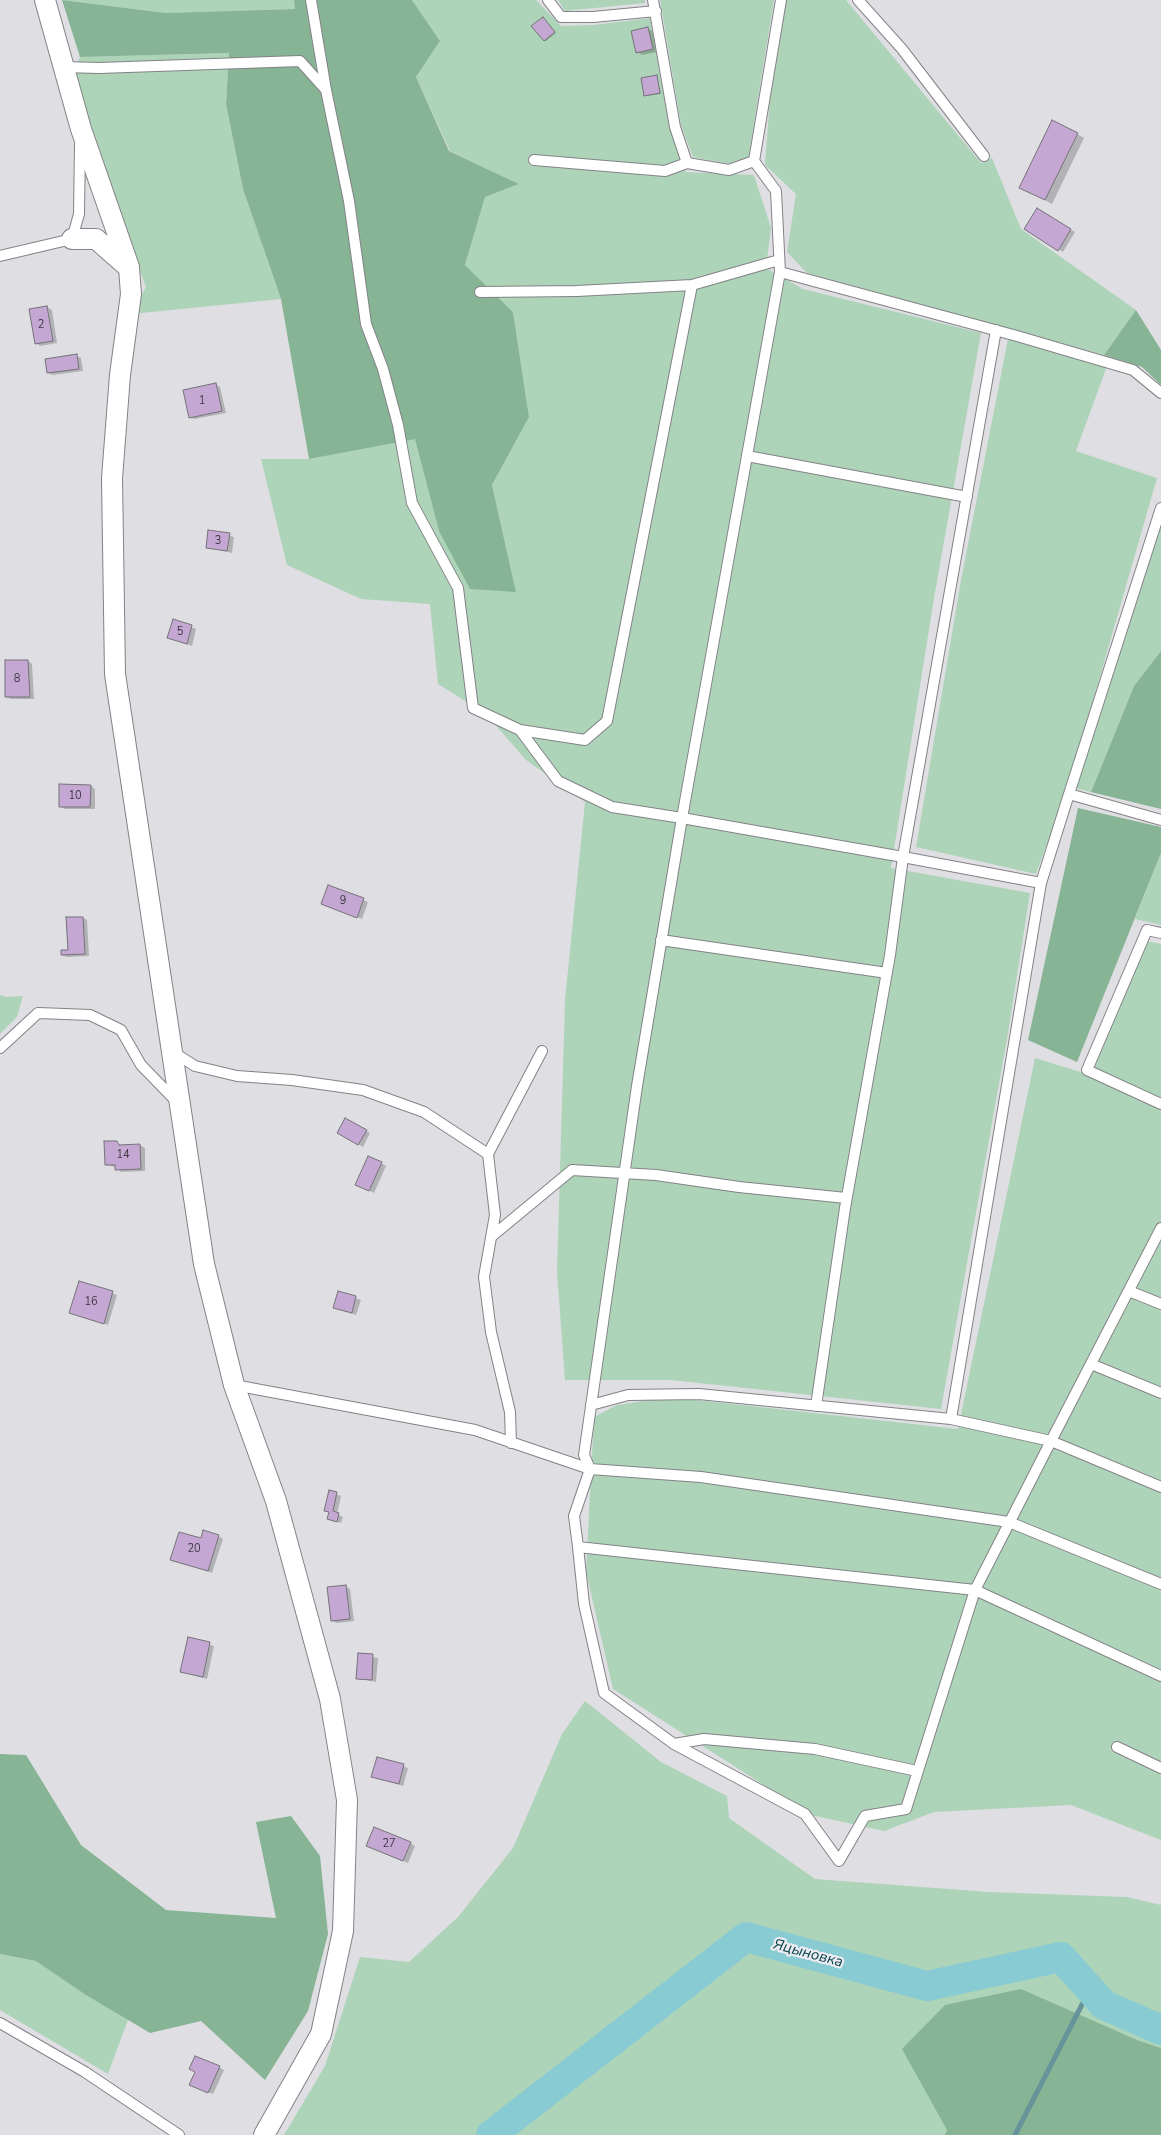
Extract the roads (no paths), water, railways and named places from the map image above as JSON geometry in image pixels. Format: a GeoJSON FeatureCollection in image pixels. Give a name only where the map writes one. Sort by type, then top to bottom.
{"type":"FeatureCollection","features":[{"type":"Feature","properties":{"kind":"street"},"geometry":{"type":"LineString","coordinates":[[45,0],[81,129],[129,268],[131,294],[120,375],[112,478],[114,674],[204,1264],[234,1386],[276,1501],[330,1699],[346,1800],[343,1931],[321,2034],[264,2135]]}},
{"type":"Feature","properties":{"kind":"street"},"geometry":{"type":"LineString","coordinates":[[72,238],[96,239],[129,268]]}},
{"type":"Feature","properties":{"kind":"lane"},"geometry":{"type":"LineString","coordinates":[[311,0],[326,90],[349,201],[366,324],[383,369],[398,425],[412,503],[458,588],[473,708],[520,730],[585,740],[607,721],[692,285]]}},
{"type":"Feature","properties":{"kind":"lane"},"geometry":{"type":"LineString","coordinates":[[548,0],[561,17],[593,17],[656,11]]}},
{"type":"Feature","properties":{"kind":"lane"},"geometry":{"type":"LineString","coordinates":[[653,0],[676,127],[688,162]]}},
{"type":"Feature","properties":{"kind":"lane"},"geometry":{"type":"LineString","coordinates":[[781,0],[754,161],[776,191],[780,272],[661,940],[624,1173],[584,1455],[590,1469],[574,1516],[584,1604],[604,1693],[674,1744],[805,1814],[839,1860],[865,1816],[906,1809],[975,1590],[1161,1228]]}},
{"type":"Feature","properties":{"kind":"lane"},"geometry":{"type":"LineString","coordinates":[[858,0],[902,49],[984,156]]}},
{"type":"Feature","properties":{"kind":"lane"},"geometry":{"type":"LineString","coordinates":[[64,67],[99,68],[300,61],[326,90]]}},
{"type":"Feature","properties":{"kind":"lane"},"geometry":{"type":"LineString","coordinates":[[0,256],[72,238],[79,214],[81,129]]}},
{"type":"Feature","properties":{"kind":"lane"},"geometry":{"type":"LineString","coordinates":[[534,160],[666,171],[688,162],[729,170],[754,161]]}},
{"type":"Feature","properties":{"kind":"lane"},"geometry":{"type":"LineString","coordinates":[[480,292],[577,291],[692,285],[779,260]]}},
{"type":"Feature","properties":{"kind":"lane"},"geometry":{"type":"LineString","coordinates":[[780,272],[996,330],[1133,370],[1161,393]]}},
{"type":"Feature","properties":{"kind":"lane"},"geometry":{"type":"LineString","coordinates":[[816,1406],[846,1198],[887,973],[903,857],[996,330]]}},
{"type":"Feature","properties":{"kind":"lane"},"geometry":{"type":"LineString","coordinates":[[747,456],[966,497]]}},
{"type":"Feature","properties":{"kind":"lane"},"geometry":{"type":"LineString","coordinates":[[951,1419],[1041,883],[1161,508]]}},
{"type":"Feature","properties":{"kind":"lane"},"geometry":{"type":"LineString","coordinates":[[520,730],[558,781],[612,807],[903,857],[1041,883]]}},
{"type":"Feature","properties":{"kind":"lane"},"geometry":{"type":"LineString","coordinates":[[1069,794],[1161,820]]}},
{"type":"Feature","properties":{"kind":"lane"},"geometry":{"type":"LineString","coordinates":[[1161,933],[1147,930],[1087,1070],[1161,1104]]}},
{"type":"Feature","properties":{"kind":"lane"},"geometry":{"type":"LineString","coordinates":[[661,940],[887,973]]}},
{"type":"Feature","properties":{"kind":"lane"},"geometry":{"type":"LineString","coordinates":[[0,1048],[38,1013],[90,1015],[121,1030],[141,1065],[181,1106]]}},
{"type":"Feature","properties":{"kind":"lane"},"geometry":{"type":"LineString","coordinates":[[511,1442],[510,1412],[491,1332],[484,1277],[494,1215],[488,1154],[542,1051]]}},
{"type":"Feature","properties":{"kind":"lane"},"geometry":{"type":"LineString","coordinates":[[173,1052],[195,1066],[237,1076],[292,1080],[363,1090],[424,1112],[488,1154]]}},
{"type":"Feature","properties":{"kind":"lane"},"geometry":{"type":"LineString","coordinates":[[491,1237],[572,1170],[624,1173],[846,1198]]}},
{"type":"Feature","properties":{"kind":"lane"},"geometry":{"type":"LineString","coordinates":[[1129,1290],[1161,1304]]}},
{"type":"Feature","properties":{"kind":"lane"},"geometry":{"type":"LineString","coordinates":[[1090,1364],[1161,1393]]}},
{"type":"Feature","properties":{"kind":"lane"},"geometry":{"type":"LineString","coordinates":[[234,1386],[475,1430],[590,1469],[701,1476],[1009,1522],[1161,1584]]}},
{"type":"Feature","properties":{"kind":"lane"},"geometry":{"type":"LineString","coordinates":[[591,1406],[628,1395],[699,1394],[951,1419],[1051,1441],[1161,1487]]}},
{"type":"Feature","properties":{"kind":"lane"},"geometry":{"type":"LineString","coordinates":[[578,1547],[975,1590],[1161,1676]]}},
{"type":"Feature","properties":{"kind":"lane"},"geometry":{"type":"LineString","coordinates":[[674,1744],[704,1739],[815,1749],[917,1771]]}},
{"type":"Feature","properties":{"kind":"lane"},"geometry":{"type":"LineString","coordinates":[[1117,1747],[1161,1768]]}},
{"type":"Feature","properties":{"kind":"lane"},"geometry":{"type":"LineString","coordinates":[[0,2022],[85,2072],[179,2135]]}},
{"type":"Feature","properties":{"kind":"waterway","name":"Яцыновка"},"geometry":{"type":"LineString","coordinates":[[491,2135],[746,1937],[927,1986],[1061,1957],[1104,2005],[1161,2030]]}},
{"type":"Feature","properties":{"kind":"waterway"},"geometry":{"type":"LineString","coordinates":[[1015,2135],[1090,1989]]}}]}
